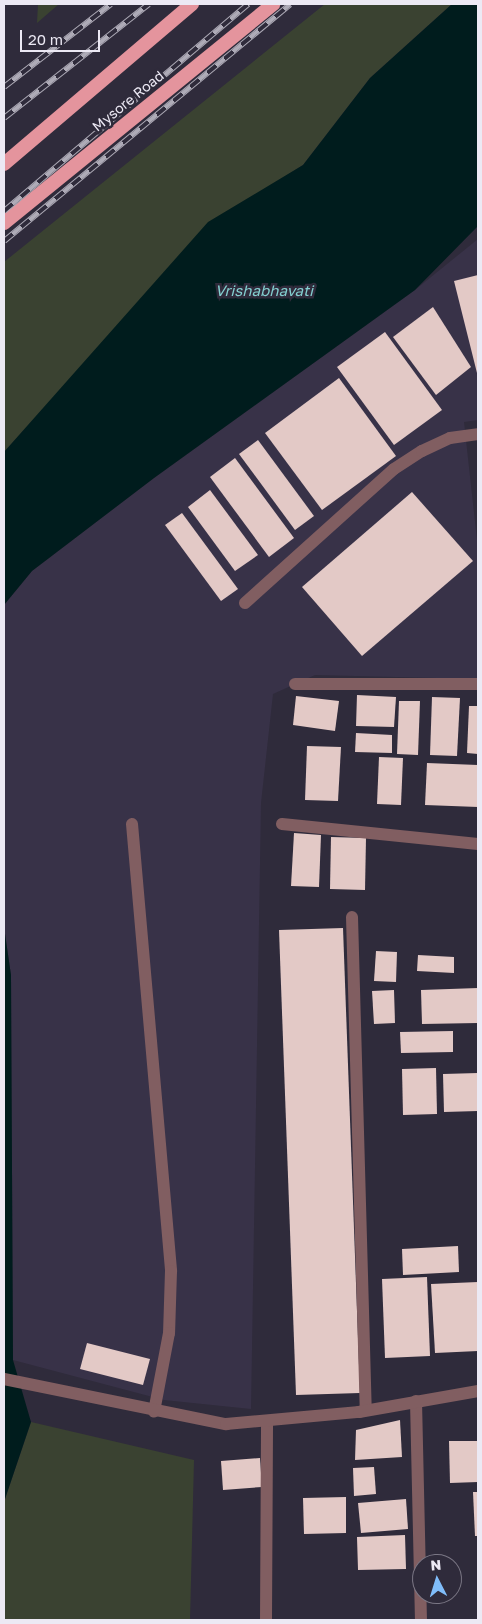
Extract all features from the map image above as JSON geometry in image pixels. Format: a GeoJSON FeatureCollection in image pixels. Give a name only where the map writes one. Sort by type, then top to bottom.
{"type":"FeatureCollection","features":[{"type":"Feature","properties":{"kind":"highway"},"geometry":{"type":"LineString","coordinates":[[4,164],[192,4]]}},
{"type":"Feature","properties":{"kind":"highway","name":"Mysore Road"},"geometry":{"type":"LineString","coordinates":[[4,223],[274,4]]}},
{"type":"Feature","properties":{"kind":"street"},"geometry":{"type":"LineString","coordinates":[[245,603],[394,469],[422,450],[450,438],[478,434]]}},
{"type":"Feature","properties":{"kind":"street"},"geometry":{"type":"LineString","coordinates":[[295,684],[478,684]]}},
{"type":"Feature","properties":{"kind":"street"},"geometry":{"type":"LineString","coordinates":[[132,824],[172,1271],[169,1333],[154,1412]]}},
{"type":"Feature","properties":{"kind":"street"},"geometry":{"type":"LineString","coordinates":[[282,824],[478,844]]}},
{"type":"Feature","properties":{"kind":"street"},"geometry":{"type":"LineString","coordinates":[[352,917],[366,1410]]}},
{"type":"Feature","properties":{"kind":"street"},"geometry":{"type":"LineString","coordinates":[[4,1379],[154,1412],[226,1424],[267,1422],[366,1410],[478,1391]]}},
{"type":"Feature","properties":{"kind":"street"},"geometry":{"type":"LineString","coordinates":[[416,1402],[421,1620]]}},
{"type":"Feature","properties":{"kind":"street"},"geometry":{"type":"LineString","coordinates":[[266,1620],[267,1422]]}},
{"type":"Feature","properties":{"kind":"shaded area"},"geometry":{"type":"Polygon","coordinates":[[[38,4],[59,4],[37,23],[38,4]]]}},
{"type":"Feature","properties":{"kind":"shaded area"},"geometry":{"type":"Polygon","coordinates":[[[325,4],[452,4],[370,78],[303,165],[263,191],[97,350],[4,452],[4,262],[325,4]]]}},
{"type":"Feature","properties":{"kind":"shaded area"},"geometry":{"type":"Polygon","coordinates":[[[478,239],[478,420],[464,422],[478,549],[478,679],[315,675],[273,694],[261,803],[251,1409],[164,1400],[13,1360],[11,975],[4,927],[4,605],[32,571],[154,478],[415,290],[478,239]]]}},
{"type":"Feature","properties":{"kind":"shaded area"},"geometry":{"type":"Polygon","coordinates":[[[31,1422],[194,1460],[190,1620],[4,1620],[4,1502],[31,1422]]]}},
{"type":"Feature","properties":{"kind":"water","name":"Vrishabhavati"},"geometry":{"type":"Polygon","coordinates":[[[452,4],[478,4],[478,226],[415,290],[154,478],[32,571],[4,605],[4,452],[208,222],[303,165],[370,78],[452,4]]]}},
{"type":"Feature","properties":{"kind":"water"},"geometry":{"type":"Polygon","coordinates":[[[4,927],[11,975],[13,1360],[31,1422],[4,1502],[4,927]]]}},
{"type":"Feature","properties":{"kind":"building"},"geometry":{"type":"Polygon","coordinates":[[[478,275],[478,377],[454,281],[478,275]]]}},
{"type":"Feature","properties":{"kind":"building"},"geometry":{"type":"Polygon","coordinates":[[[433,307],[471,367],[436,395],[393,337],[433,307]]]}},
{"type":"Feature","properties":{"kind":"building"},"geometry":{"type":"Polygon","coordinates":[[[385,332],[442,410],[394,445],[337,367],[385,332]]]}},
{"type":"Feature","properties":{"kind":"building"},"geometry":{"type":"Polygon","coordinates":[[[339,378],[396,456],[322,510],[265,433],[339,378]]]}},
{"type":"Feature","properties":{"kind":"building"},"geometry":{"type":"Polygon","coordinates":[[[258,440],[314,516],[295,530],[239,454],[258,440]]]}},
{"type":"Feature","properties":{"kind":"building"},"geometry":{"type":"Polygon","coordinates":[[[235,458],[294,538],[269,557],[210,477],[235,458]]]}},
{"type":"Feature","properties":{"kind":"building"},"geometry":{"type":"Polygon","coordinates":[[[210,490],[258,555],[235,571],[188,507],[210,490]]]}},
{"type":"Feature","properties":{"kind":"building"},"geometry":{"type":"Polygon","coordinates":[[[412,492],[473,561],[362,656],[302,587],[412,492]]]}},
{"type":"Feature","properties":{"kind":"building"},"geometry":{"type":"Polygon","coordinates":[[[182,513],[238,589],[221,601],[165,525],[182,513]]]}},
{"type":"Feature","properties":{"kind":"building"},"geometry":{"type":"Polygon","coordinates":[[[357,695],[396,697],[394,727],[356,726],[357,695]]]}},
{"type":"Feature","properties":{"kind":"building"},"geometry":{"type":"Polygon","coordinates":[[[296,696],[339,701],[335,731],[293,725],[296,696]]]}},
{"type":"Feature","properties":{"kind":"building"},"geometry":{"type":"Polygon","coordinates":[[[432,697],[460,698],[457,756],[430,755],[432,697]]]}},
{"type":"Feature","properties":{"kind":"building"},"geometry":{"type":"Polygon","coordinates":[[[399,701],[420,701],[418,755],[397,754],[399,701]]]}},
{"type":"Feature","properties":{"kind":"building"},"geometry":{"type":"Polygon","coordinates":[[[469,706],[478,706],[478,754],[467,753],[469,706]]]}},
{"type":"Feature","properties":{"kind":"building"},"geometry":{"type":"Polygon","coordinates":[[[356,733],[392,735],[392,753],[355,752],[356,733]]]}},
{"type":"Feature","properties":{"kind":"building"},"geometry":{"type":"Polygon","coordinates":[[[307,746],[341,747],[338,801],[305,800],[307,746]]]}},
{"type":"Feature","properties":{"kind":"building"},"geometry":{"type":"Polygon","coordinates":[[[379,757],[403,758],[401,805],[377,804],[379,757]]]}},
{"type":"Feature","properties":{"kind":"building"},"geometry":{"type":"Polygon","coordinates":[[[427,763],[478,765],[478,807],[425,805],[427,763]]]}},
{"type":"Feature","properties":{"kind":"building"},"geometry":{"type":"Polygon","coordinates":[[[294,833],[321,835],[319,887],[291,886],[294,833]]]}},
{"type":"Feature","properties":{"kind":"building"},"geometry":{"type":"Polygon","coordinates":[[[331,837],[366,838],[365,890],[330,889],[331,837]]]}},
{"type":"Feature","properties":{"kind":"building"},"geometry":{"type":"Polygon","coordinates":[[[343,928],[360,1393],[296,1395],[279,930],[343,928]]]}},
{"type":"Feature","properties":{"kind":"building"},"geometry":{"type":"Polygon","coordinates":[[[376,951],[397,952],[396,982],[374,981],[376,951]]]}},
{"type":"Feature","properties":{"kind":"building"},"geometry":{"type":"Polygon","coordinates":[[[418,955],[454,957],[454,973],[417,971],[418,955]]]}},
{"type":"Feature","properties":{"kind":"building"},"geometry":{"type":"Polygon","coordinates":[[[478,988],[478,1023],[422,1024],[421,990],[478,988]]]}},
{"type":"Feature","properties":{"kind":"building"},"geometry":{"type":"Polygon","coordinates":[[[394,990],[395,1023],[374,1024],[372,991],[394,990]]]}},
{"type":"Feature","properties":{"kind":"building"},"geometry":{"type":"Polygon","coordinates":[[[453,1031],[453,1052],[401,1053],[400,1032],[453,1031]]]}},
{"type":"Feature","properties":{"kind":"building"},"geometry":{"type":"Polygon","coordinates":[[[436,1068],[437,1114],[403,1115],[402,1069],[436,1068]]]}},
{"type":"Feature","properties":{"kind":"building"},"geometry":{"type":"Polygon","coordinates":[[[478,1073],[478,1111],[444,1112],[443,1074],[478,1073]]]}},
{"type":"Feature","properties":{"kind":"building"},"geometry":{"type":"Polygon","coordinates":[[[458,1246],[459,1272],[403,1275],[402,1249],[458,1246]]]}},
{"type":"Feature","properties":{"kind":"building"},"geometry":{"type":"Polygon","coordinates":[[[427,1277],[430,1356],[385,1358],[382,1279],[427,1277]]]}},
{"type":"Feature","properties":{"kind":"building"},"geometry":{"type":"Polygon","coordinates":[[[478,1282],[478,1351],[435,1353],[431,1284],[478,1282]]]}},
{"type":"Feature","properties":{"kind":"building"},"geometry":{"type":"Polygon","coordinates":[[[87,1343],[150,1359],[143,1385],[80,1369],[87,1343]]]}},
{"type":"Feature","properties":{"kind":"building"},"geometry":{"type":"Polygon","coordinates":[[[400,1420],[402,1457],[355,1460],[356,1430],[400,1420]]]}},
{"type":"Feature","properties":{"kind":"building"},"geometry":{"type":"Polygon","coordinates":[[[449,1441],[478,1441],[478,1482],[450,1483],[449,1441]]]}},
{"type":"Feature","properties":{"kind":"building"},"geometry":{"type":"Polygon","coordinates":[[[260,1458],[262,1487],[223,1490],[221,1461],[260,1458]]]}},
{"type":"Feature","properties":{"kind":"building"},"geometry":{"type":"Polygon","coordinates":[[[374,1467],[376,1494],[354,1496],[353,1468],[374,1467]]]}},
{"type":"Feature","properties":{"kind":"building"},"geometry":{"type":"Polygon","coordinates":[[[473,1492],[478,1492],[478,1536],[475,1536],[473,1492]]]}},
{"type":"Feature","properties":{"kind":"building"},"geometry":{"type":"Polygon","coordinates":[[[346,1497],[346,1533],[304,1534],[303,1498],[346,1497]]]}},
{"type":"Feature","properties":{"kind":"building"},"geometry":{"type":"Polygon","coordinates":[[[406,1499],[408,1529],[361,1533],[358,1503],[406,1499]]]}},
{"type":"Feature","properties":{"kind":"building"},"geometry":{"type":"Polygon","coordinates":[[[405,1535],[406,1569],[358,1570],[357,1537],[405,1535]]]}},
{"type":"Feature","properties":{"kind":"railway"},"geometry":{"type":"LineString","coordinates":[[4,87],[111,4]]}},
{"type":"Feature","properties":{"kind":"railway"},"geometry":{"type":"LineString","coordinates":[[4,118],[149,4]]}},
{"type":"Feature","properties":{"kind":"railway"},"geometry":{"type":"LineString","coordinates":[[4,211],[248,4]]}},
{"type":"Feature","properties":{"kind":"railway"},"geometry":{"type":"LineString","coordinates":[[4,241],[290,4]]}}]}
